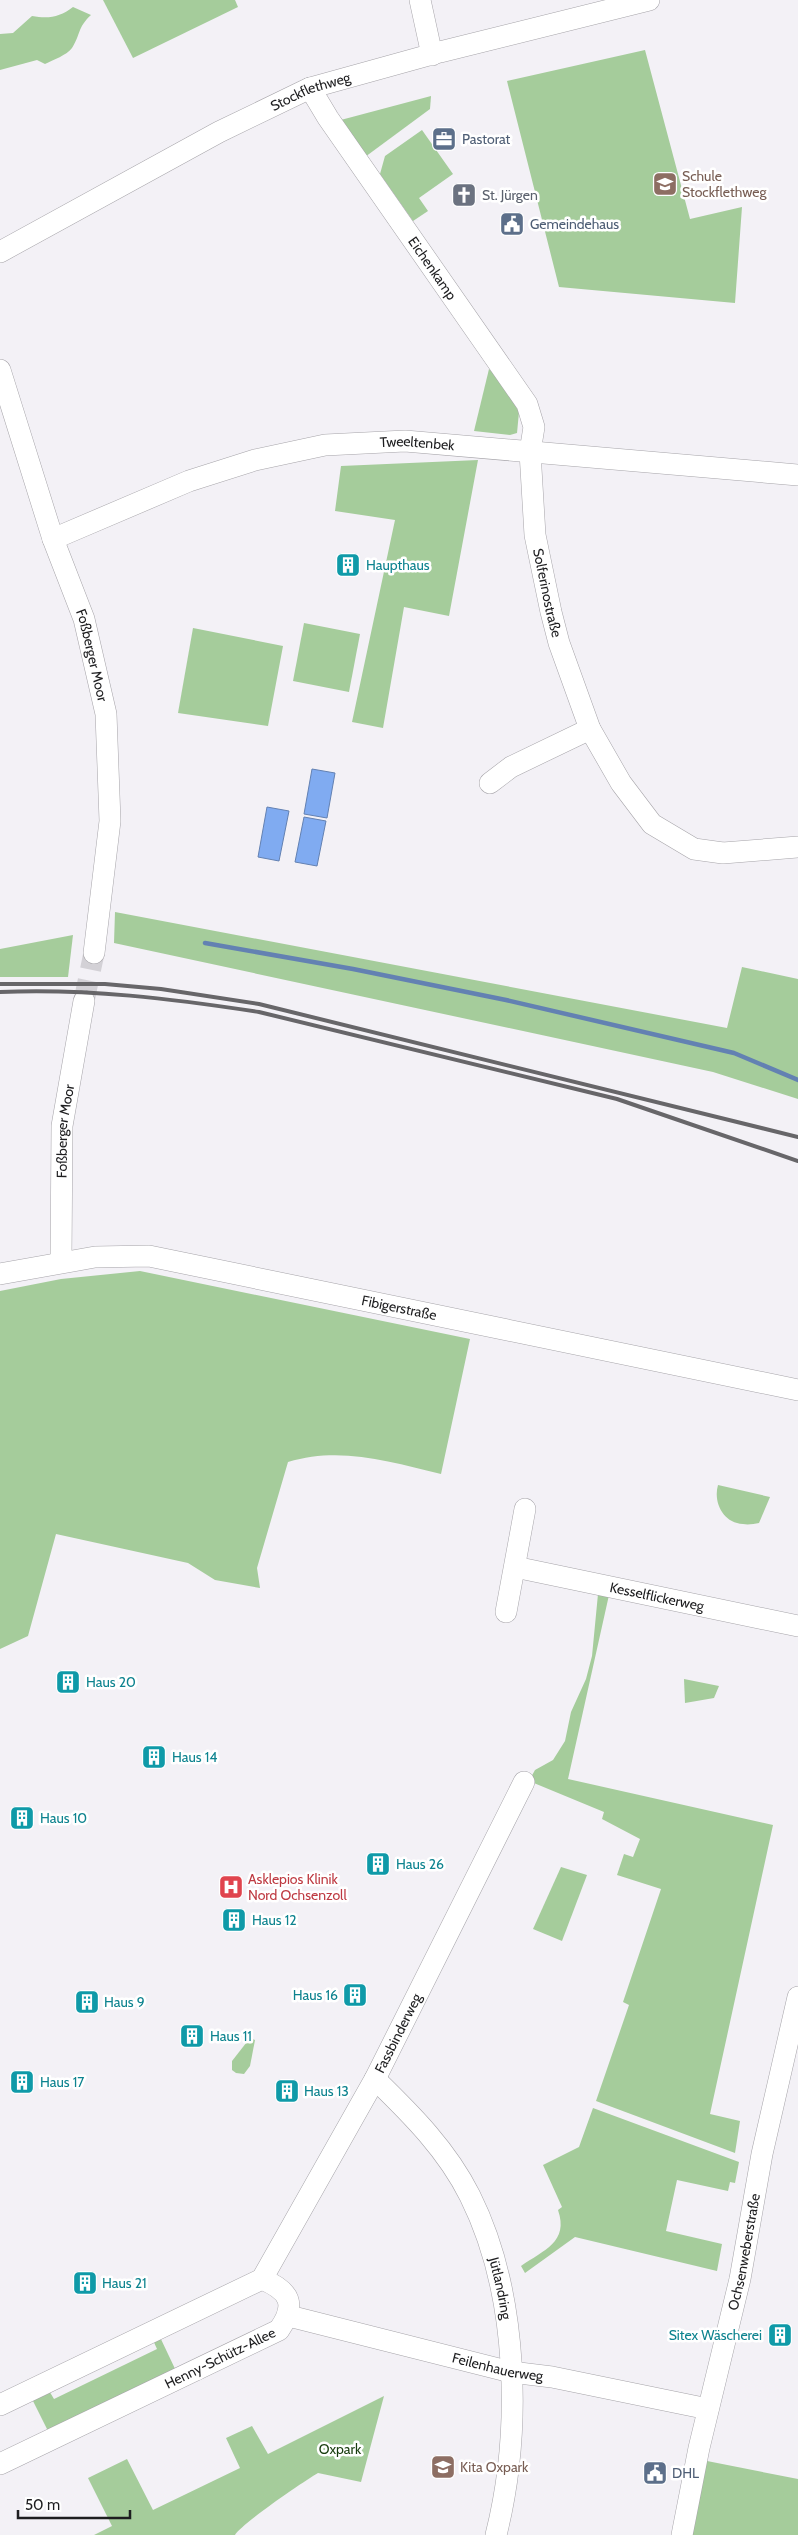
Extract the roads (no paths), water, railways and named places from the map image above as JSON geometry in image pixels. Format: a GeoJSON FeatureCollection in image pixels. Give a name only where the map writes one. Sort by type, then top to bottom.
{"type":"FeatureCollection","features":[{"type":"Feature","properties":{"kind":"street"},"geometry":{"type":"LineString","coordinates":[[420,0],[432,54]]}},
{"type":"Feature","properties":{"kind":"street","name":"Stockflethweg"},"geometry":{"type":"LineString","coordinates":[[0,252],[218,132],[310,88],[432,54],[649,0]]}},
{"type":"Feature","properties":{"kind":"street","name":"Eichenkamp"},"geometry":{"type":"LineString","coordinates":[[310,88],[328,118],[527,404],[534,427],[530,452]]}},
{"type":"Feature","properties":{"kind":"street","name":"Foßberger Moor"},"geometry":{"type":"LineString","coordinates":[[0,370],[53,539],[84,619],[106,714],[110,821],[94,953]]}},
{"type":"Feature","properties":{"kind":"street","name":"Tweeltenbek"},"geometry":{"type":"LineString","coordinates":[[53,539],[189,482],[255,460],[325,445],[405,441],[798,476]]}},
{"type":"Feature","properties":{"kind":"street","name":"Solferinostraße"},"geometry":{"type":"LineString","coordinates":[[530,452],[536,535],[550,612],[564,659],[590,729],[620,783],[652,824],[694,849],[723,853],[798,847]]}},
{"type":"Feature","properties":{"kind":"street"},"geometry":{"type":"LineString","coordinates":[[490,783],[511,767],[590,729]]}},
{"type":"Feature","properties":{"kind":"street","name":"Foßberger Moor"},"geometry":{"type":"LineString","coordinates":[[61,1261],[62,1126],[84,1001]]}},
{"type":"Feature","properties":{"kind":"street","name":"Fibigerstraße"},"geometry":{"type":"LineString","coordinates":[[0,1274],[61,1261],[95,1257],[149,1256],[798,1390]]}},
{"type":"Feature","properties":{"kind":"street"},"geometry":{"type":"LineString","coordinates":[[506,1612],[525,1509]]}},
{"type":"Feature","properties":{"kind":"street","name":"Kesselflickerweg"},"geometry":{"type":"LineString","coordinates":[[515,1567],[798,1626]]}},
{"type":"Feature","properties":{"kind":"street","name":"Fassbinderweg"},"geometry":{"type":"LineString","coordinates":[[262,2279],[376,2079],[524,1782]]}},
{"type":"Feature","properties":{"kind":"street","name":"Ochsenweberstraße"},"geometry":{"type":"LineString","coordinates":[[682,2535],[708,2409],[740,2279],[762,2154],[798,1997]]}},
{"type":"Feature","properties":{"kind":"street","name":"Jütlandring"},"geometry":{"type":"LineString","coordinates":[[376,2079],[426,2130],[443,2152],[470,2196],[490,2247],[499,2281],[507,2325],[511,2372],[510,2456],[504,2502],[496,2535]]}},
{"type":"Feature","properties":{"kind":"street"},"geometry":{"type":"LineString","coordinates":[[0,2405],[262,2279]]}},
{"type":"Feature","properties":{"kind":"street","name":"Henny-Schütz-Allee"},"geometry":{"type":"LineString","coordinates":[[0,2464],[279,2330],[289,2316],[289,2303],[284,2291],[262,2279]]}},
{"type":"Feature","properties":{"kind":"street","name":"Feilenhauerweg"},"geometry":{"type":"LineString","coordinates":[[289,2316],[511,2372],[552,2377],[708,2409]]}},
{"type":"Feature","properties":{"kind":"water"},"geometry":{"type":"Polygon","coordinates":[[[312,769],[335,773],[327,818],[304,814],[312,769]]]}},
{"type":"Feature","properties":{"kind":"water"},"geometry":{"type":"Polygon","coordinates":[[[267,807],[289,811],[279,861],[258,857],[267,807]]]}},
{"type":"Feature","properties":{"kind":"water"},"geometry":{"type":"Polygon","coordinates":[[[304,817],[326,821],[317,866],[295,862],[304,817]]]}},
{"type":"Feature","properties":{"kind":"waterway"},"geometry":{"type":"LineString","coordinates":[[205,943],[353,969],[506,1000],[734,1053],[798,1080]]}},
{"type":"Feature","properties":{"kind":"tunnel"},"geometry":{"type":"LineString","coordinates":[[84,1001],[94,953]]}},
{"type":"Feature","properties":{"kind":"railway"},"geometry":{"type":"LineString","coordinates":[[0,984],[105,984],[161,989],[259,1004],[798,1137]]}},
{"type":"Feature","properties":{"kind":"railway"},"geometry":{"type":"LineString","coordinates":[[0,992],[97,993],[259,1012],[617,1099],[798,1161]]}},
{"type":"Feature","properties":{"kind":"place","name":"Pastorat"},"geometry":{"type":"Point","coordinates":[444,139]}},
{"type":"Feature","properties":{"kind":"place","name":"Schule Stockflethweg"},"geometry":{"type":"Point","coordinates":[665,184]}},
{"type":"Feature","properties":{"kind":"place","name":"St. Jürgen"},"geometry":{"type":"Point","coordinates":[464,195]}},
{"type":"Feature","properties":{"kind":"place","name":"Gemeindehaus"},"geometry":{"type":"Point","coordinates":[512,224]}},
{"type":"Feature","properties":{"kind":"place","name":"Haupthaus"},"geometry":{"type":"Point","coordinates":[348,565]}},
{"type":"Feature","properties":{"kind":"place","name":"Haus 20"},"geometry":{"type":"Point","coordinates":[68,1682]}},
{"type":"Feature","properties":{"kind":"place","name":"Haus 14"},"geometry":{"type":"Point","coordinates":[154,1757]}},
{"type":"Feature","properties":{"kind":"place","name":"Haus 10"},"geometry":{"type":"Point","coordinates":[22,1818]}},
{"type":"Feature","properties":{"kind":"place","name":"Haus 26"},"geometry":{"type":"Point","coordinates":[378,1864]}},
{"type":"Feature","properties":{"kind":"place","name":"Asklepios Klinik Nord Ochsenzoll"},"geometry":{"type":"Point","coordinates":[231,1887]}},
{"type":"Feature","properties":{"kind":"place","name":"Haus 12"},"geometry":{"type":"Point","coordinates":[234,1920]}},
{"type":"Feature","properties":{"kind":"place","name":"Haus 16"},"geometry":{"type":"Point","coordinates":[355,1995]}},
{"type":"Feature","properties":{"kind":"place","name":"Haus 9"},"geometry":{"type":"Point","coordinates":[87,2002]}},
{"type":"Feature","properties":{"kind":"place","name":"Haus 11"},"geometry":{"type":"Point","coordinates":[192,2036]}},
{"type":"Feature","properties":{"kind":"place","name":"Haus 17"},"geometry":{"type":"Point","coordinates":[22,2082]}},
{"type":"Feature","properties":{"kind":"place","name":"Haus 13"},"geometry":{"type":"Point","coordinates":[287,2091]}},
{"type":"Feature","properties":{"kind":"place","name":"Haus 21"},"geometry":{"type":"Point","coordinates":[85,2283]}},
{"type":"Feature","properties":{"kind":"place","name":"Sitex Wäscherei"},"geometry":{"type":"Point","coordinates":[780,2335]}},
{"type":"Feature","properties":{"kind":"place","name":"Kita Oxpark"},"geometry":{"type":"Point","coordinates":[443,2467]}},
{"type":"Feature","properties":{"kind":"place","name":"DHL"},"geometry":{"type":"Point","coordinates":[655,2473]}},
{"type":"Feature","properties":{"kind":"park label","name":"Oxpark"},"geometry":{"type":"Point","coordinates":[340,2449]}}]}
